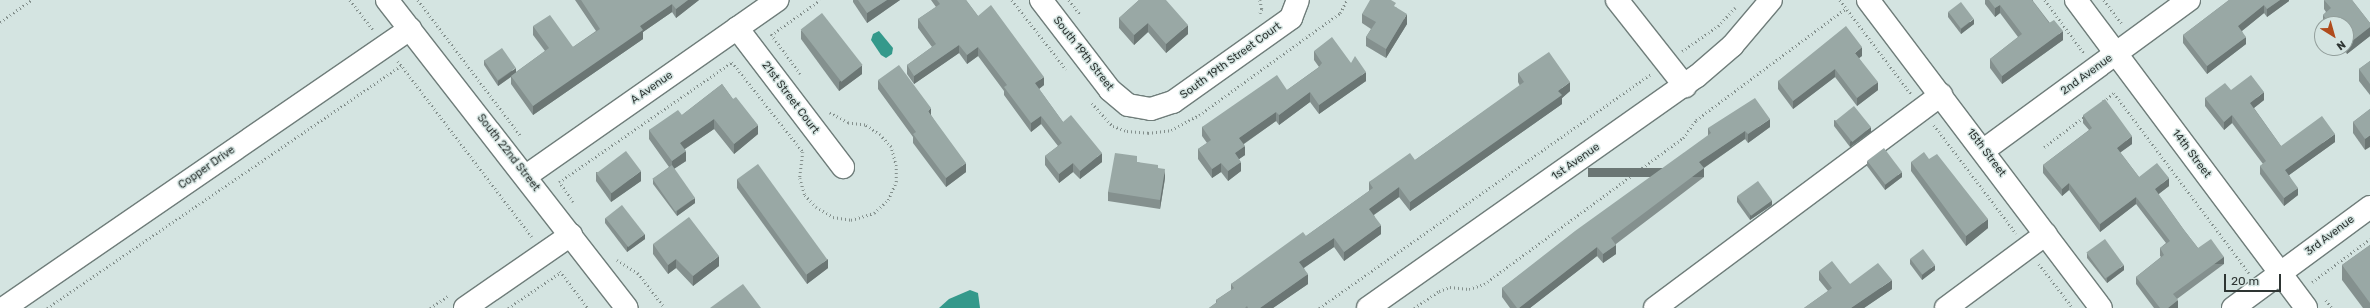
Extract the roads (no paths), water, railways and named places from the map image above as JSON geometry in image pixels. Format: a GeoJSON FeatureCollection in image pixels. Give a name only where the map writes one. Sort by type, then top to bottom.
{"type":"FeatureCollection","features":[{"type":"Feature","properties":{"kind":"street","name":"South 22nd Street"},"geometry":{"type":"LineString","coordinates":[[387,0],[526,176],[627,308]]}},
{"type":"Feature","properties":{"kind":"street","name":"A Avenue"},"geometry":{"type":"LineString","coordinates":[[526,176],[777,0]]}},
{"type":"Feature","properties":{"kind":"street","name":"South 19th Street"},"geometry":{"type":"LineString","coordinates":[[1042,0],[1110,90],[1128,105],[1151,109]]}},
{"type":"Feature","properties":{"kind":"street","name":"South 19th Street Court"},"geometry":{"type":"LineString","coordinates":[[1151,109],[1173,102],[1291,18],[1298,0]]}},
{"type":"Feature","properties":{"kind":"street"},"geometry":{"type":"LineString","coordinates":[[1616,0],[1685,86]]}},
{"type":"Feature","properties":{"kind":"street","name":"1st Avenue"},"geometry":{"type":"LineString","coordinates":[[1368,308],[1685,86],[1732,46],[1771,0]]}},
{"type":"Feature","properties":{"kind":"street","name":"15th Street"},"geometry":{"type":"LineString","coordinates":[[1868,0],[1984,150],[2102,308]]}},
{"type":"Feature","properties":{"kind":"street","name":"14th Street"},"geometry":{"type":"LineString","coordinates":[[2076,0],[2306,308]]}},
{"type":"Feature","properties":{"kind":"street","name":"2nd Avenue"},"geometry":{"type":"LineString","coordinates":[[1984,150],[2189,0]]}},
{"type":"Feature","properties":{"kind":"street","name":"21st Street Court"},"geometry":{"type":"LineString","coordinates":[[737,28],[843,167]]}},
{"type":"Feature","properties":{"kind":"street","name":"Copper Drive"},"geometry":{"type":"LineString","coordinates":[[4,308],[410,29]]}},
{"type":"Feature","properties":{"kind":"street"},"geometry":{"type":"LineString","coordinates":[[1655,308],[1941,95]]}},
{"type":"Feature","properties":{"kind":"street","name":"3rd Avenue"},"geometry":{"type":"LineString","coordinates":[[2233,308],[2370,207]]}},
{"type":"Feature","properties":{"kind":"street"},"geometry":{"type":"LineString","coordinates":[[1946,308],[2046,234]]}},
{"type":"Feature","properties":{"kind":"street"},"geometry":{"type":"LineString","coordinates":[[457,301],[571,235]]}}]}
